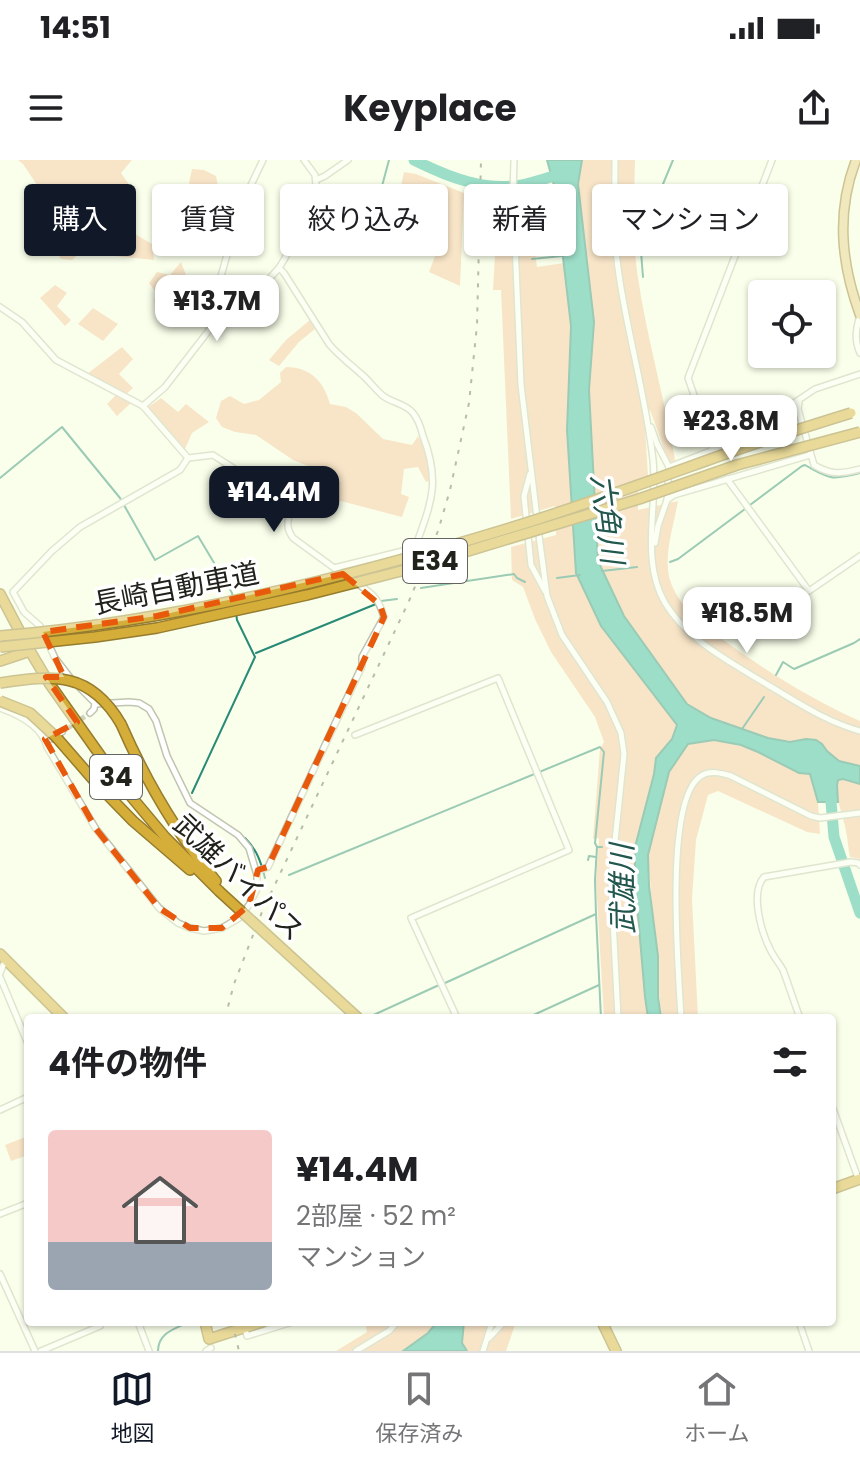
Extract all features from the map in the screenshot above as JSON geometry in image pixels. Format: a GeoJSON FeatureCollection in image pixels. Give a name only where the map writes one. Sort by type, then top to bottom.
{"type":"FeatureCollection","features":[{"type":"Feature","properties":{"kind":"highway","name":"長崎自動車道"},"geometry":{"type":"LineString","coordinates":[[0,636],[93,627],[157,616],[303,585],[407,558],[514,527],[856,411]]}},
{"type":"Feature","properties":{"kind":"highway","name":"長崎自動車道"},"geometry":{"type":"LineString","coordinates":[[0,647],[157,628],[409,569],[626,504],[737,465],[860,432]]}},
{"type":"Feature","properties":{"kind":"highway","name":"武雄バイパス"},"geometry":{"type":"LineString","coordinates":[[0,594],[49,683],[119,782],[165,837],[354,1014]]}},
{"type":"Feature","properties":{"kind":"highway"},"geometry":{"type":"LineString","coordinates":[[0,661],[30,651]]}},
{"type":"Feature","properties":{"kind":"highway"},"geometry":{"type":"LineString","coordinates":[[0,683],[41,677],[63,678],[75,681],[105,701],[121,724],[140,768],[168,816],[219,888]]}},
{"type":"Feature","properties":{"kind":"highway"},"geometry":{"type":"LineString","coordinates":[[0,701],[30,713],[60,735],[97,784],[133,821],[194,873],[219,888]]}},
{"type":"Feature","properties":{"kind":"highway"},"geometry":{"type":"LineString","coordinates":[[3,958],[60,1014]]}},
{"type":"Feature","properties":{"kind":"highway"},"geometry":{"type":"LineString","coordinates":[[836,1188],[859,1179]]}},
{"type":"Feature","properties":{"kind":"highway"},"geometry":{"type":"LineString","coordinates":[[206,1326],[209,1347],[241,1326]]}},
{"type":"Feature","properties":{"kind":"highway"},"geometry":{"type":"LineString","coordinates":[[604,1326],[616,1351]]}},
{"type":"Feature","properties":{"kind":"main road"},"geometry":{"type":"LineString","coordinates":[[856,160],[846,188],[842,237],[847,276],[859,307]]}},
{"type":"Feature","properties":{"kind":"street"},"geometry":{"type":"LineString","coordinates":[[215,322],[208,308],[218,287],[240,208],[263,160]]}},
{"type":"Feature","properties":{"kind":"street"},"geometry":{"type":"LineString","coordinates":[[143,406],[165,387],[227,307],[258,287],[279,268],[316,180],[304,160]]}},
{"type":"Feature","properties":{"kind":"street"},"geometry":{"type":"LineString","coordinates":[[316,180],[348,160]]}},
{"type":"Feature","properties":{"kind":"street"},"geometry":{"type":"LineString","coordinates":[[514,160],[521,385],[547,596]]}},
{"type":"Feature","properties":{"kind":"street"},"geometry":{"type":"LineString","coordinates":[[615,160],[615,243],[619,275],[654,464],[654,579],[679,623],[699,640],[812,712],[860,731]]}},
{"type":"Feature","properties":{"kind":"street"},"geometry":{"type":"LineString","coordinates":[[713,450],[688,378],[772,160]]}},
{"type":"Feature","properties":{"kind":"street"},"geometry":{"type":"LineString","coordinates":[[279,268],[336,353],[361,373],[380,394],[406,406],[413,413],[428,449],[434,484],[432,500],[415,548],[334,568]]}},
{"type":"Feature","properties":{"kind":"street"},"geometry":{"type":"LineString","coordinates":[[0,307],[22,322],[56,360],[143,406],[188,458]]}},
{"type":"Feature","properties":{"kind":"street"},"geometry":{"type":"LineString","coordinates":[[859,307],[856,343],[860,353]]}},
{"type":"Feature","properties":{"kind":"street"},"geometry":{"type":"LineString","coordinates":[[669,467],[735,442],[815,389],[860,374]]}},
{"type":"Feature","properties":{"kind":"street"},"geometry":{"type":"LineString","coordinates":[[799,401],[798,409],[814,465],[830,473],[842,474],[860,469]]}},
{"type":"Feature","properties":{"kind":"street"},"geometry":{"type":"LineString","coordinates":[[647,414],[669,467],[667,500],[658,526],[652,560]]}},
{"type":"Feature","properties":{"kind":"street"},"geometry":{"type":"LineString","coordinates":[[0,708],[30,722],[45,739],[96,829],[159,908],[178,923],[204,931],[222,928],[239,918],[257,889],[257,871],[249,848],[238,835],[190,803],[149,709],[129,702],[96,704],[55,658],[40,626],[24,612],[13,592],[80,527],[180,470],[188,458],[213,455],[279,496],[289,504],[287,525],[293,538],[373,594],[384,617],[362,657],[362,666],[268,867],[257,871]]}},
{"type":"Feature","properties":{"kind":"street"},"geometry":{"type":"LineString","coordinates":[[667,500],[674,495],[810,455]]}},
{"type":"Feature","properties":{"kind":"street"},"geometry":{"type":"LineString","coordinates":[[531,470],[524,496],[531,565],[562,635],[607,702],[621,733],[624,754],[611,880],[618,1014]]}},
{"type":"Feature","properties":{"kind":"street"},"geometry":{"type":"LineString","coordinates":[[727,479],[809,591],[860,556]]}},
{"type":"Feature","properties":{"kind":"street"},"geometry":{"type":"LineString","coordinates":[[355,735],[498,678],[569,850],[411,918],[455,1014]]}},
{"type":"Feature","properties":{"kind":"street"},"geometry":{"type":"LineString","coordinates":[[90,713],[96,704]]}},
{"type":"Feature","properties":{"kind":"street"},"geometry":{"type":"LineString","coordinates":[[45,739],[60,735]]}},
{"type":"Feature","properties":{"kind":"street"},"geometry":{"type":"LineString","coordinates":[[681,1014],[677,864],[685,803],[700,776],[720,772],[801,812],[820,818],[860,813]]}},
{"type":"Feature","properties":{"kind":"street"},"geometry":{"type":"LineString","coordinates":[[799,1014],[782,969],[769,947],[761,922],[757,889],[764,877],[851,862],[860,865]]}},
{"type":"Feature","properties":{"kind":"street"},"geometry":{"type":"LineString","coordinates":[[3,958],[1,985],[24,1035]]}},
{"type":"Feature","properties":{"kind":"street"},"geometry":{"type":"LineString","coordinates":[[0,1110],[24,1099]]}},
{"type":"Feature","properties":{"kind":"street"},"geometry":{"type":"LineString","coordinates":[[836,1117],[859,1179]]}},
{"type":"Feature","properties":{"kind":"street"},"geometry":{"type":"LineString","coordinates":[[0,1214],[24,1205]]}},
{"type":"Feature","properties":{"kind":"street"},"geometry":{"type":"LineString","coordinates":[[0,1274],[24,1323]]}},
{"type":"Feature","properties":{"kind":"street"},"geometry":{"type":"LineString","coordinates":[[26,1326],[38,1351],[100,1326]]}},
{"type":"Feature","properties":{"kind":"street"},"geometry":{"type":"LineString","coordinates":[[140,1326],[149,1351]]}},
{"type":"Feature","properties":{"kind":"street"},"geometry":{"type":"LineString","coordinates":[[241,1326],[247,1336],[270,1326]]}},
{"type":"Feature","properties":{"kind":"street"},"geometry":{"type":"LineString","coordinates":[[356,1351],[393,1326]]}},
{"type":"Feature","properties":{"kind":"street"},"geometry":{"type":"LineString","coordinates":[[483,1351],[491,1326]]}},
{"type":"Feature","properties":{"kind":"street"},"geometry":{"type":"LineString","coordinates":[[486,1342],[500,1326]]}},
{"type":"Feature","properties":{"kind":"street"},"geometry":{"type":"LineString","coordinates":[[800,1326],[809,1351]]}},
{"type":"Feature","properties":{"kind":"highlighted area"},"geometry":{"type":"Polygon","coordinates":[[[343,574],[380,605],[384,617],[268,867],[258,870],[249,905],[222,928],[190,928],[159,908],[96,829],[45,739],[77,722],[46,677],[64,677],[43,632],[157,616],[343,574]]]}},
{"type":"Feature","properties":{"kind":"shaded area"},"geometry":{"type":"Polygon","coordinates":[[[18,160],[132,160],[121,173],[129,184],[36,184],[18,160]]]}},
{"type":"Feature","properties":{"kind":"shaded area"},"geometry":{"type":"Polygon","coordinates":[[[582,160],[635,160],[635,184],[592,184],[592,256],[636,256],[646,324],[675,460],[669,463],[650,410],[644,412],[648,476],[638,479],[638,510],[678,501],[668,560],[673,587],[689,612],[722,639],[789,684],[860,721],[860,766],[839,761],[822,744],[806,739],[790,742],[768,738],[711,718],[687,703],[624,616],[598,561],[589,390],[594,322],[578,184],[582,160]]]}},
{"type":"Feature","properties":{"kind":"shaded area"},"geometry":{"type":"Polygon","coordinates":[[[192,169],[216,176],[218,184],[190,184],[192,169]]]}},
{"type":"Feature","properties":{"kind":"shaded area"},"geometry":{"type":"Polygon","coordinates":[[[404,172],[441,184],[401,184],[404,172]]]}},
{"type":"Feature","properties":{"kind":"shaded area"},"geometry":{"type":"Polygon","coordinates":[[[448,187],[464,193],[460,286],[429,272],[435,256],[448,256],[448,187]]]}},
{"type":"Feature","properties":{"kind":"shaded area"},"geometry":{"type":"Polygon","coordinates":[[[136,235],[152,244],[154,260],[114,256],[136,256],[136,235]]]}},
{"type":"Feature","properties":{"kind":"shaded area"},"geometry":{"type":"Polygon","coordinates":[[[59,256],[77,256],[72,260],[59,256]]]}},
{"type":"Feature","properties":{"kind":"shaded area"},"geometry":{"type":"Polygon","coordinates":[[[495,256],[536,256],[537,267],[564,263],[571,326],[567,430],[576,573],[601,626],[677,725],[672,739],[656,758],[635,847],[635,880],[647,1014],[604,1014],[596,881],[599,838],[593,839],[600,749],[604,742],[595,717],[551,652],[523,587],[512,580],[511,547],[556,535],[555,506],[511,519],[501,290],[493,290],[495,256]]]}},
{"type":"Feature","properties":{"kind":"shaded area"},"geometry":{"type":"Polygon","coordinates":[[[181,262],[190,286],[199,283],[218,294],[223,281],[247,291],[225,305],[211,297],[206,304],[185,294],[167,315],[156,310],[154,300],[157,294],[149,283],[157,272],[170,275],[181,262]]]}},
{"type":"Feature","properties":{"kind":"shaded area"},"geometry":{"type":"Polygon","coordinates":[[[55,285],[67,293],[57,306],[71,320],[65,326],[40,298],[55,285]]]}},
{"type":"Feature","properties":{"kind":"shaded area"},"geometry":{"type":"Polygon","coordinates":[[[93,308],[118,324],[103,341],[78,324],[93,308]]]}},
{"type":"Feature","properties":{"kind":"shaded area"},"geometry":{"type":"Polygon","coordinates":[[[310,320],[315,329],[299,342],[279,366],[269,360],[286,340],[310,320]]]}},
{"type":"Feature","properties":{"kind":"shaded area"},"geometry":{"type":"Polygon","coordinates":[[[122,347],[133,359],[119,374],[133,388],[122,398],[131,403],[117,416],[107,404],[120,391],[87,374],[122,347]]]}},
{"type":"Feature","properties":{"kind":"shaded area"},"geometry":{"type":"Polygon","coordinates":[[[286,367],[303,370],[315,377],[330,404],[356,413],[383,439],[412,445],[418,436],[427,451],[431,480],[426,482],[418,467],[404,469],[401,494],[409,497],[402,517],[337,500],[324,510],[314,503],[330,483],[313,468],[293,460],[256,435],[222,427],[216,418],[221,401],[230,396],[244,404],[259,400],[281,382],[280,373],[286,367]]]}},
{"type":"Feature","properties":{"kind":"shaded area"},"geometry":{"type":"Polygon","coordinates":[[[161,398],[178,412],[186,404],[209,422],[192,433],[185,449],[147,408],[161,398]]]}},
{"type":"Feature","properties":{"kind":"shaded area"},"geometry":{"type":"Polygon","coordinates":[[[714,740],[746,748],[810,774],[818,802],[820,834],[807,832],[718,791],[708,795],[696,840],[692,899],[698,1014],[661,1014],[648,855],[669,771],[688,744],[714,740]]]}},
{"type":"Feature","properties":{"kind":"shaded area"},"geometry":{"type":"Polygon","coordinates":[[[838,780],[860,784],[860,859],[849,854],[837,793],[838,780]]]}},
{"type":"Feature","properties":{"kind":"shaded area"},"geometry":{"type":"Polygon","coordinates":[[[24,1138],[24,1156],[11,1161],[5,1145],[24,1138]]]}},
{"type":"Feature","properties":{"kind":"shaded area"},"geometry":{"type":"Polygon","coordinates":[[[366,1326],[434,1326],[403,1351],[336,1351],[367,1332],[366,1326]]]}},
{"type":"Feature","properties":{"kind":"shaded area"},"geometry":{"type":"Polygon","coordinates":[[[464,1326],[515,1326],[506,1351],[467,1351],[462,1343],[464,1326]]]}},
{"type":"Feature","properties":{"kind":"water"},"geometry":{"type":"Polygon","coordinates":[[[547,160],[582,160],[578,184],[594,322],[589,390],[598,561],[624,616],[687,704],[711,718],[768,738],[790,742],[816,740],[839,761],[860,766],[860,784],[838,780],[838,802],[818,802],[810,774],[799,773],[741,745],[714,740],[688,744],[669,772],[648,855],[660,1014],[647,1014],[635,880],[635,847],[656,758],[672,739],[677,725],[601,626],[576,573],[567,430],[571,326],[563,256],[576,256],[576,184],[554,184],[547,160]]]}},
{"type":"Feature","properties":{"kind":"water"},"geometry":{"type":"Polygon","coordinates":[[[434,1326],[464,1326],[462,1343],[467,1351],[403,1351],[434,1326]]]}},
{"type":"Feature","properties":{"kind":"waterway"},"geometry":{"type":"LineString","coordinates":[[383,184],[389,160]]}},
{"type":"Feature","properties":{"kind":"waterway"},"geometry":{"type":"LineString","coordinates":[[414,160],[482,185],[526,184],[563,173]]}},
{"type":"Feature","properties":{"kind":"waterway"},"geometry":{"type":"LineString","coordinates":[[643,277],[640,239],[673,160]]}},
{"type":"Feature","properties":{"kind":"waterway"},"geometry":{"type":"LineString","coordinates":[[532,259],[562,256]]}},
{"type":"Feature","properties":{"kind":"waterway"},"geometry":{"type":"LineString","coordinates":[[0,478],[62,427],[120,498],[155,560],[198,536],[233,599]]}},
{"type":"Feature","properties":{"kind":"waterway"},"geometry":{"type":"LineString","coordinates":[[750,505],[805,465],[832,477],[860,473]]}},
{"type":"Feature","properties":{"kind":"waterway"},"geometry":{"type":"LineString","coordinates":[[670,562],[745,509]]}},
{"type":"Feature","properties":{"kind":"waterway","name":"六角川"},"geometry":{"type":"LineString","coordinates":[[602,571],[637,567]]}},
{"type":"Feature","properties":{"kind":"waterway"},"geometry":{"type":"LineString","coordinates":[[421,588],[514,574],[525,582]]}},
{"type":"Feature","properties":{"kind":"waterway"},"geometry":{"type":"LineString","coordinates":[[557,578],[580,575]]}},
{"type":"Feature","properties":{"kind":"waterway"},"geometry":{"type":"LineString","coordinates":[[381,601],[397,599]]}},
{"type":"Feature","properties":{"kind":"waterway"},"geometry":{"type":"LineString","coordinates":[[256,653],[376,604]]}},
{"type":"Feature","properties":{"kind":"waterway"},"geometry":{"type":"LineString","coordinates":[[192,793],[255,657],[236,613]]}},
{"type":"Feature","properties":{"kind":"waterway"},"geometry":{"type":"LineString","coordinates":[[776,675],[783,662],[794,669],[860,639]]}},
{"type":"Feature","properties":{"kind":"waterway"},"geometry":{"type":"LineString","coordinates":[[742,729],[764,697]]}},
{"type":"Feature","properties":{"kind":"waterway","name":"武雄川"},"geometry":{"type":"LineString","coordinates":[[289,875],[600,747],[604,752],[597,847]]}},
{"type":"Feature","properties":{"kind":"waterway"},"geometry":{"type":"LineString","coordinates":[[830,790],[834,837],[860,913]]}},
{"type":"Feature","properties":{"kind":"waterway"},"geometry":{"type":"LineString","coordinates":[[245,838],[258,856],[265,878]]}},
{"type":"Feature","properties":{"kind":"waterway","name":"武雄川"},"geometry":{"type":"LineString","coordinates":[[601,1014],[595,880],[597,847],[602,847]]}},
{"type":"Feature","properties":{"kind":"waterway","name":"武雄川"},"geometry":{"type":"LineString","coordinates":[[625,850],[636,849]]}},
{"type":"Feature","properties":{"kind":"waterway","name":"武雄川"},"geometry":{"type":"LineString","coordinates":[[588,860],[589,856],[596,857]]}},
{"type":"Feature","properties":{"kind":"waterway","name":"武雄川"},"geometry":{"type":"LineString","coordinates":[[445,983],[596,914]]}},
{"type":"Feature","properties":{"kind":"waterway"},"geometry":{"type":"LineString","coordinates":[[376,1014],[439,985]]}},
{"type":"Feature","properties":{"kind":"waterway"},"geometry":{"type":"LineString","coordinates":[[536,1014],[599,985]]}},
{"type":"Feature","properties":{"kind":"waterway"},"geometry":{"type":"LineString","coordinates":[[158,1351],[164,1336],[181,1326]]}},
{"type":"Feature","properties":{"kind":"tunnel"},"geometry":{"type":"LineString","coordinates":[[62,732],[90,713]]}},
{"type":"Feature","properties":{"kind":"railway"},"geometry":{"type":"LineString","coordinates":[[226,1014],[234,984],[262,912],[409,601],[438,531],[469,403],[477,325],[481,160]]}},
{"type":"Feature","properties":{"kind":"railway"},"geometry":{"type":"LineString","coordinates":[[233,1326],[239,1351]]}}]}
